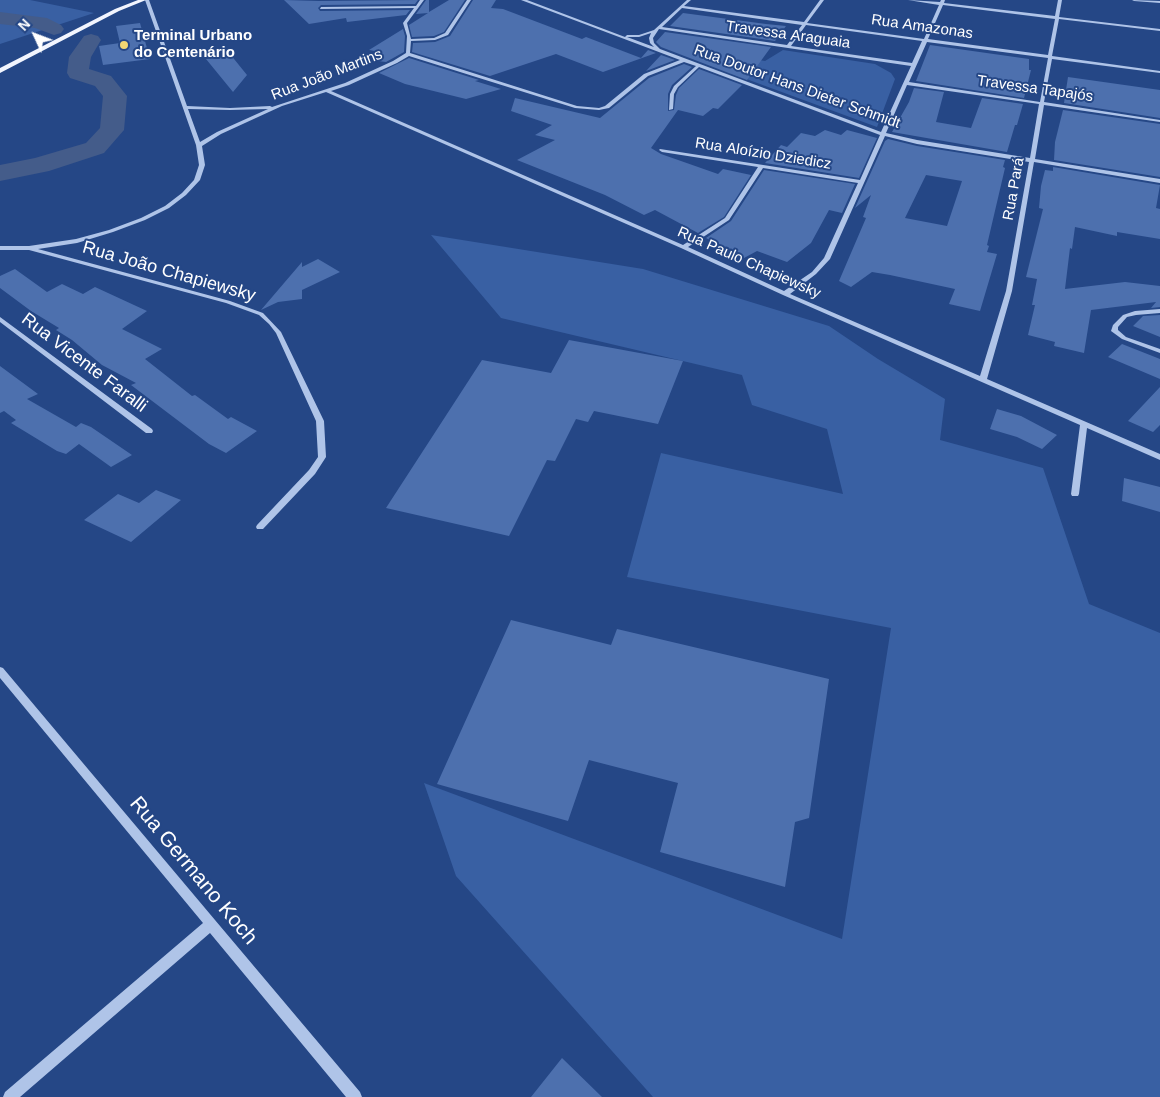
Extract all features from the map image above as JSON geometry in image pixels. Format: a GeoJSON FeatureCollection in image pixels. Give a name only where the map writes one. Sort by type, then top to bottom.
{"type":"FeatureCollection","features":[{"type":"Feature","properties":{"kind":"main road"},"geometry":{"type":"LineString","coordinates":[[117,10],[130,0]]}},
{"type":"Feature","properties":{"kind":"main road"},"geometry":{"type":"LineString","coordinates":[[0,71],[117,10],[142,0]]}},
{"type":"Feature","properties":{"kind":"street"},"geometry":{"type":"LineString","coordinates":[[0,248],[29,248],[77,241],[111,231],[143,219],[167,207],[184,194],[197,180],[202,165],[199,145],[147,0]]}},
{"type":"Feature","properties":{"kind":"street","name":"Rua João Martins"},"geometry":{"type":"LineString","coordinates":[[199,145],[219,133],[280,105],[328,91],[395,62],[408,54],[409,40],[405,23],[422,0]]}},
{"type":"Feature","properties":{"kind":"street"},"geometry":{"type":"LineString","coordinates":[[409,40],[435,39],[447,34],[468,0]]}},
{"type":"Feature","properties":{"kind":"street","name":"Rua Doutor Hans Dieter Schmidt"},"geometry":{"type":"LineString","coordinates":[[525,0],[883,134],[917,142],[1160,181]]}},
{"type":"Feature","properties":{"kind":"street"},"geometry":{"type":"LineString","coordinates":[[659,50],[652,43],[651,38],[689,0]]}},
{"type":"Feature","properties":{"kind":"street"},"geometry":{"type":"LineString","coordinates":[[788,47],[822,0]]}},
{"type":"Feature","properties":{"kind":"street"},"geometry":{"type":"LineString","coordinates":[[910,0],[942,2],[1160,30]]}},
{"type":"Feature","properties":{"kind":"street","name":"Rua Pará"},"geometry":{"type":"LineString","coordinates":[[984,380],[1009,291],[1060,0]]}},
{"type":"Feature","properties":{"kind":"street"},"geometry":{"type":"LineString","coordinates":[[1134,0],[1160,2]]}},
{"type":"Feature","properties":{"kind":"street"},"geometry":{"type":"LineString","coordinates":[[785,294],[814,273],[826,259],[942,2]]}},
{"type":"Feature","properties":{"kind":"street"},"geometry":{"type":"LineString","coordinates":[[321,8],[416,7]]}},
{"type":"Feature","properties":{"kind":"street","name":"Rua Amazonas"},"geometry":{"type":"LineString","coordinates":[[681,7],[1160,72]]}},
{"type":"Feature","properties":{"kind":"street"},"geometry":{"type":"LineString","coordinates":[[616,34],[639,36],[657,30]]}},
{"type":"Feature","properties":{"kind":"street","name":"Travessa Araguaia"},"geometry":{"type":"LineString","coordinates":[[657,30],[914,65]]}},
{"type":"Feature","properties":{"kind":"street"},"geometry":{"type":"LineString","coordinates":[[408,54],[577,107],[599,109],[607,107],[646,75],[684,60]]}},
{"type":"Feature","properties":{"kind":"street"},"geometry":{"type":"LineString","coordinates":[[671,109],[672,94],[676,86],[699,65]]}},
{"type":"Feature","properties":{"kind":"street","name":"Travessa Tapajós"},"geometry":{"type":"LineString","coordinates":[[906,83],[1160,120]]}},
{"type":"Feature","properties":{"kind":"street","name":"Rua Paulo Chapiewsky"},"geometry":{"type":"LineString","coordinates":[[328,91],[684,247],[785,294],[1160,457]]}},
{"type":"Feature","properties":{"kind":"street"},"geometry":{"type":"LineString","coordinates":[[184,107],[230,109],[280,105]]}},
{"type":"Feature","properties":{"kind":"street","name":"Rua Aloízio Dziedicz"},"geometry":{"type":"LineString","coordinates":[[662,150],[862,182]]}},
{"type":"Feature","properties":{"kind":"street"},"geometry":{"type":"LineString","coordinates":[[684,247],[727,219],[761,166]]}},
{"type":"Feature","properties":{"kind":"street","name":"Rua João Chapiewsky"},"geometry":{"type":"LineString","coordinates":[[29,248],[228,302],[261,314],[279,333],[320,421],[322,457],[312,472],[260,526]]}},
{"type":"Feature","properties":{"kind":"street"},"geometry":{"type":"LineString","coordinates":[[1160,311],[1135,313],[1125,316],[1115,326],[1114,331],[1124,338],[1160,351]]}},
{"type":"Feature","properties":{"kind":"street","name":"Rua Vicente Faralli"},"geometry":{"type":"LineString","coordinates":[[0,319],[149,431]]}},
{"type":"Feature","properties":{"kind":"street"},"geometry":{"type":"LineString","coordinates":[[1075,494],[1084,424]]}},
{"type":"Feature","properties":{"kind":"street","name":"Rua Germano Koch"},"geometry":{"type":"LineString","coordinates":[[0,671],[355,1097]]}},
{"type":"Feature","properties":{"kind":"street"},"geometry":{"type":"LineString","coordinates":[[10,1097],[211,924]]}},
{"type":"Feature","properties":{"kind":"shaded area"},"geometry":{"type":"Polygon","coordinates":[[[0,0],[30,0],[94,13],[0,44],[0,0]]]}},
{"type":"Feature","properties":{"kind":"shaded area"},"geometry":{"type":"Polygon","coordinates":[[[783,50],[875,64],[891,73],[895,79],[877,127],[730,73],[747,58],[765,61],[783,50]]]}},
{"type":"Feature","properties":{"kind":"shaded area"},"geometry":{"type":"Polygon","coordinates":[[[431,235],[643,269],[829,326],[878,359],[945,399],[940,440],[1043,468],[1089,604],[1160,633],[1160,1097],[653,1097],[456,876],[424,783],[842,939],[891,628],[627,577],[661,453],[843,494],[827,429],[752,405],[742,375],[501,318],[431,235]]]}},
{"type":"Feature","properties":{"kind":"building"},"geometry":{"type":"Polygon","coordinates":[[[284,0],[418,0],[415,4],[321,5],[318,8],[320,11],[410,10],[406,15],[347,22],[346,18],[309,24],[284,0]]]}},
{"type":"Feature","properties":{"kind":"building"},"geometry":{"type":"Polygon","coordinates":[[[426,0],[429,0],[429,12],[449,0],[465,0],[444,32],[434,36],[412,37],[409,25],[428,13],[416,14],[426,0]]]}},
{"type":"Feature","properties":{"kind":"building"},"geometry":{"type":"Polygon","coordinates":[[[473,0],[496,0],[491,8],[503,9],[582,39],[586,37],[641,58],[648,50],[656,53],[603,72],[556,54],[490,76],[412,52],[413,43],[435,42],[450,36],[473,0]]]}},
{"type":"Feature","properties":{"kind":"building"},"geometry":{"type":"Polygon","coordinates":[[[683,13],[786,26],[775,41],[670,26],[683,13]]]}},
{"type":"Feature","properties":{"kind":"building"},"geometry":{"type":"Polygon","coordinates":[[[140,23],[150,59],[103,65],[99,46],[120,43],[116,26],[140,23]]]}},
{"type":"Feature","properties":{"kind":"building"},"geometry":{"type":"Polygon","coordinates":[[[403,29],[405,36],[404,52],[386,62],[369,60],[380,52],[369,50],[403,29]]]}},
{"type":"Feature","properties":{"kind":"building"},"geometry":{"type":"Polygon","coordinates":[[[665,32],[771,47],[747,80],[661,47],[656,42],[665,32]]]}},
{"type":"Feature","properties":{"kind":"building"},"geometry":{"type":"Polygon","coordinates":[[[930,45],[1029,59],[1029,70],[1031,70],[1024,98],[916,81],[930,45]]]}},
{"type":"Feature","properties":{"kind":"building"},"geometry":{"type":"Polygon","coordinates":[[[230,54],[247,75],[233,92],[206,59],[230,54]]]}},
{"type":"Feature","properties":{"kind":"building"},"geometry":{"type":"Polygon","coordinates":[[[661,55],[675,60],[646,71],[661,55]]]}},
{"type":"Feature","properties":{"kind":"building"},"geometry":{"type":"Polygon","coordinates":[[[409,58],[479,80],[475,81],[501,89],[466,99],[405,84],[379,73],[409,58]]]}},
{"type":"Feature","properties":{"kind":"building"},"geometry":{"type":"Polygon","coordinates":[[[684,64],[692,67],[672,85],[668,94],[668,111],[674,110],[679,88],[699,69],[742,85],[718,109],[713,108],[703,116],[678,110],[651,148],[661,154],[718,174],[723,169],[751,175],[724,217],[698,233],[655,210],[644,215],[605,195],[517,160],[555,140],[535,135],[552,125],[511,111],[515,98],[600,118],[649,78],[684,64]]]}},
{"type":"Feature","properties":{"kind":"building"},"geometry":{"type":"Polygon","coordinates":[[[1068,77],[1160,90],[1160,118],[1064,103],[1068,77]]]}},
{"type":"Feature","properties":{"kind":"building"},"geometry":{"type":"Polygon","coordinates":[[[914,88],[944,92],[936,122],[971,128],[982,98],[1023,104],[1007,152],[892,132],[909,102],[914,88]]]}},
{"type":"Feature","properties":{"kind":"building"},"geometry":{"type":"Polygon","coordinates":[[[1063,110],[1160,124],[1160,177],[1054,160],[1055,142],[1063,110]]]}},
{"type":"Feature","properties":{"kind":"building"},"geometry":{"type":"Polygon","coordinates":[[[825,130],[841,135],[847,130],[877,138],[859,178],[765,163],[781,145],[787,147],[801,133],[815,136],[825,130]]]}},
{"type":"Feature","properties":{"kind":"building"},"geometry":{"type":"Polygon","coordinates":[[[888,139],[917,146],[1005,160],[1003,167],[1005,168],[987,245],[989,246],[987,252],[997,254],[980,311],[949,304],[955,289],[890,275],[872,272],[851,287],[839,281],[866,218],[863,217],[871,195],[855,208],[885,141],[888,139]],[[926,175],[905,218],[947,226],[962,181],[926,175]]]}},
{"type":"Feature","properties":{"kind":"building"},"geometry":{"type":"Polygon","coordinates":[[[1053,167],[1160,185],[1156,208],[1160,209],[1160,239],[1117,232],[1117,236],[1075,227],[1072,249],[1070,248],[1065,289],[1125,282],[1160,286],[1160,307],[1151,308],[1156,302],[1091,310],[1084,353],[1054,346],[1055,342],[1028,335],[1035,305],[1032,305],[1037,279],[1026,277],[1043,209],[1039,208],[1041,186],[1045,170],[1053,171],[1053,167]]]}},
{"type":"Feature","properties":{"kind":"building"},"geometry":{"type":"Polygon","coordinates":[[[764,170],[855,184],[842,213],[829,210],[811,243],[787,262],[757,251],[744,258],[706,238],[731,221],[764,170]]]}},
{"type":"Feature","properties":{"kind":"building"},"geometry":{"type":"Polygon","coordinates":[[[318,259],[340,272],[302,290],[302,299],[278,302],[261,310],[302,262],[302,267],[318,259]]]}},
{"type":"Feature","properties":{"kind":"building"},"geometry":{"type":"Polygon","coordinates":[[[15,269],[47,292],[62,284],[83,294],[95,287],[147,311],[122,329],[162,349],[145,359],[192,396],[195,395],[228,419],[231,417],[257,431],[226,453],[209,444],[131,385],[136,383],[102,365],[72,340],[56,330],[59,328],[31,311],[0,288],[0,276],[15,269]]]}},
{"type":"Feature","properties":{"kind":"building"},"geometry":{"type":"Polygon","coordinates":[[[1160,315],[1160,337],[1133,326],[1143,316],[1160,315]]]}},
{"type":"Feature","properties":{"kind":"building"},"geometry":{"type":"Polygon","coordinates":[[[569,340],[683,361],[658,424],[594,411],[588,422],[576,419],[555,461],[547,460],[509,536],[386,508],[482,360],[551,373],[569,340]]]}},
{"type":"Feature","properties":{"kind":"building"},"geometry":{"type":"Polygon","coordinates":[[[1122,344],[1160,359],[1160,379],[1108,357],[1122,344]]]}},
{"type":"Feature","properties":{"kind":"building"},"geometry":{"type":"Polygon","coordinates":[[[0,366],[38,394],[27,399],[76,427],[81,423],[91,427],[132,455],[111,467],[79,444],[66,454],[57,451],[11,423],[16,420],[4,411],[0,413],[0,366]]]}},
{"type":"Feature","properties":{"kind":"building"},"geometry":{"type":"Polygon","coordinates":[[[1160,387],[1160,425],[1153,432],[1128,421],[1160,387]]]}},
{"type":"Feature","properties":{"kind":"building"},"geometry":{"type":"Polygon","coordinates":[[[997,409],[1021,416],[1057,435],[1042,449],[1017,437],[990,429],[997,409]]]}},
{"type":"Feature","properties":{"kind":"building"},"geometry":{"type":"Polygon","coordinates":[[[1124,478],[1160,487],[1160,512],[1122,501],[1124,478]]]}},
{"type":"Feature","properties":{"kind":"building"},"geometry":{"type":"Polygon","coordinates":[[[156,490],[181,500],[131,542],[84,520],[118,494],[139,503],[156,490]]]}},
{"type":"Feature","properties":{"kind":"building"},"geometry":{"type":"Polygon","coordinates":[[[511,620],[611,645],[617,629],[829,679],[809,818],[795,822],[785,887],[660,852],[678,783],[589,760],[568,821],[437,784],[511,620]]]}},
{"type":"Feature","properties":{"kind":"building"},"geometry":{"type":"Polygon","coordinates":[[[562,1058],[602,1097],[531,1097],[562,1058]]]}},
{"type":"Feature","properties":{"kind":"waterway"},"geometry":{"type":"LineString","coordinates":[[0,18],[40,22],[54,29]]}},
{"type":"Feature","properties":{"kind":"waterway"},"geometry":{"type":"LineString","coordinates":[[0,173],[40,165],[95,148],[112,130],[115,96],[103,81],[78,73],[80,57],[91,40]]}},
{"type":"Feature","properties":{"kind":"place","name":"Terminal Urbano do Centenário"},"geometry":{"type":"Point","coordinates":[124,45]}}]}
